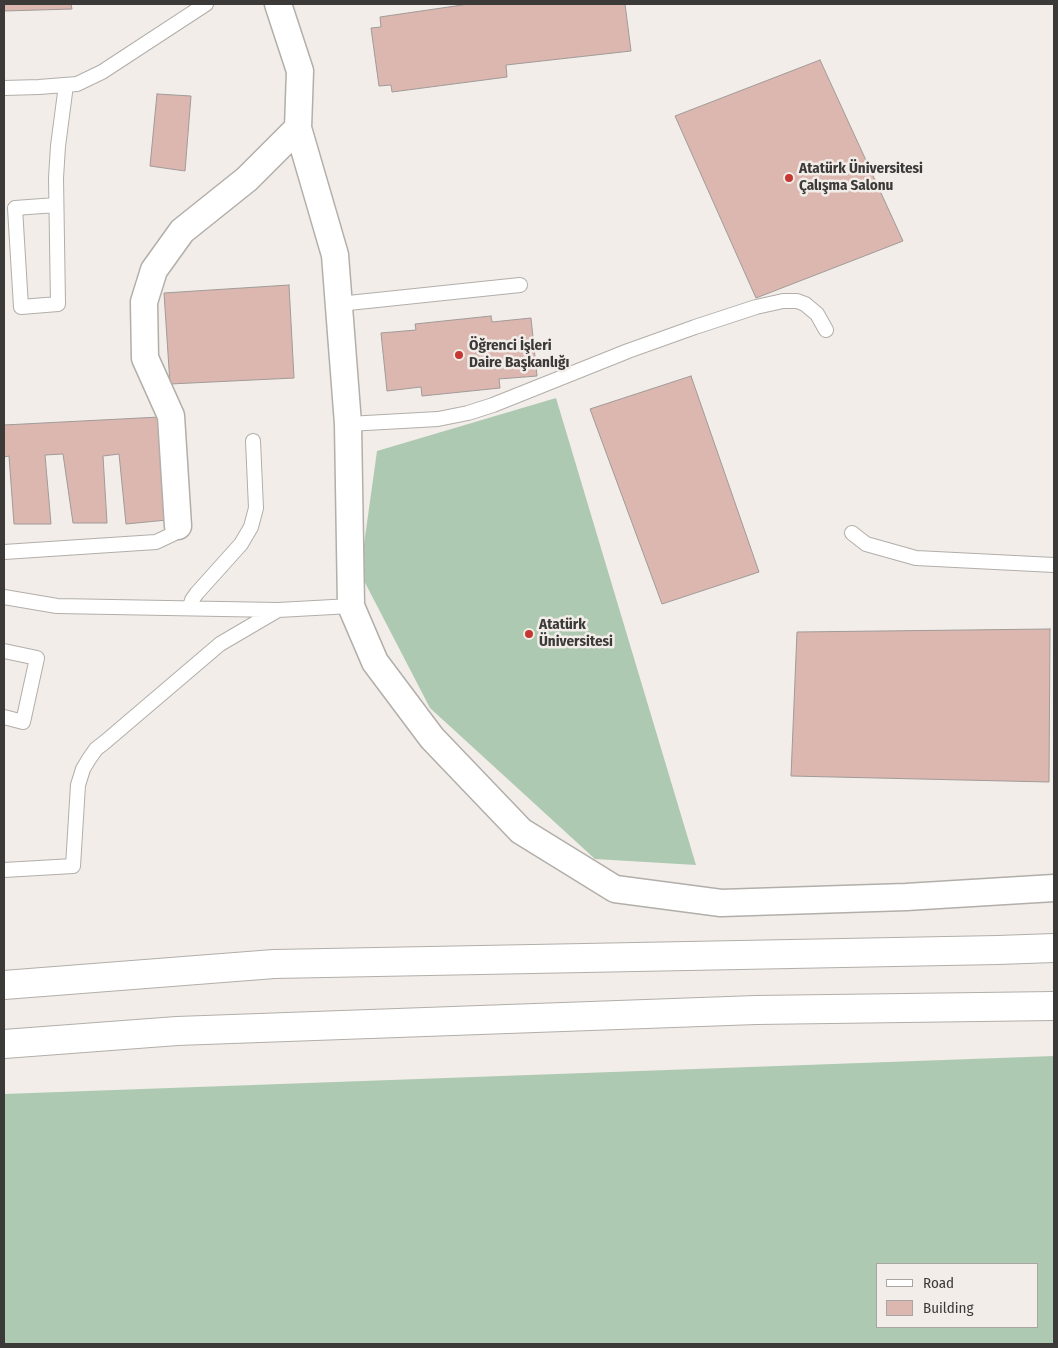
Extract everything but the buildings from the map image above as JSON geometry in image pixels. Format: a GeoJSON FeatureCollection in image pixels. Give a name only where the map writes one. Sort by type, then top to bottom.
{"type":"FeatureCollection","features":[{"type":"Feature","properties":{"kind":"main road"},"geometry":{"type":"LineString","coordinates":[[4,985],[274,964],[1054,948]]}},
{"type":"Feature","properties":{"kind":"main road"},"geometry":{"type":"LineString","coordinates":[[4,1044],[177,1031],[746,1010],[1054,1006]]}},
{"type":"Feature","properties":{"kind":"street"},"geometry":{"type":"LineString","coordinates":[[278,4],[300,71],[298,128],[335,255],[348,424],[351,606],[375,662],[432,738],[521,831],[615,889],[721,904],[906,897],[1054,888]]}},
{"type":"Feature","properties":{"kind":"street"},"geometry":{"type":"LineString","coordinates":[[178,526],[171,416],[145,358],[144,302],[154,270],[182,231],[247,179],[298,128]]}},
{"type":"Feature","properties":{"kind":"lane"},"geometry":{"type":"LineString","coordinates":[[4,88],[77,84],[102,72],[206,4]]}},
{"type":"Feature","properties":{"kind":"lane"},"geometry":{"type":"LineString","coordinates":[[56,205],[15,208],[22,307],[58,304],[56,178],[66,85]]}},
{"type":"Feature","properties":{"kind":"lane"},"geometry":{"type":"LineString","coordinates":[[339,304],[520,285]]}},
{"type":"Feature","properties":{"kind":"lane"},"geometry":{"type":"LineString","coordinates":[[348,424],[438,418],[468,413],[493,405],[628,351],[756,307],[783,301],[797,301],[805,304],[817,314],[826,330]]}},
{"type":"Feature","properties":{"kind":"lane"},"geometry":{"type":"LineString","coordinates":[[190,608],[192,600],[197,593],[241,544],[252,527],[256,508],[254,441]]}},
{"type":"Feature","properties":{"kind":"lane"},"geometry":{"type":"LineString","coordinates":[[4,552],[156,542],[174,534],[178,526]]}},
{"type":"Feature","properties":{"kind":"lane"},"geometry":{"type":"LineString","coordinates":[[852,533],[866,544],[916,558],[1054,565]]}},
{"type":"Feature","properties":{"kind":"lane"},"geometry":{"type":"LineString","coordinates":[[4,597],[56,606],[278,610],[351,606]]}},
{"type":"Feature","properties":{"kind":"lane"},"geometry":{"type":"LineString","coordinates":[[4,870],[73,866],[78,785],[83,769],[96,750],[220,644],[278,610]]}},
{"type":"Feature","properties":{"kind":"lane"},"geometry":{"type":"LineString","coordinates":[[4,651],[37,658],[23,722],[4,717]]}},
{"type":"Feature","properties":{"kind":"green space"},"geometry":{"type":"Polygon","coordinates":[[[556,398],[696,865],[595,859],[430,708],[360,573],[377,451],[556,398]]]}},
{"type":"Feature","properties":{"kind":"green space"},"geometry":{"type":"Polygon","coordinates":[[[1054,1056],[1054,1344],[4,1344],[4,1094],[1054,1056]]]}},
{"type":"Feature","properties":{"kind":"place","name":"Atatürk Üniversitesi Çalışma Salonu"},"geometry":{"type":"Point","coordinates":[789,178]}},
{"type":"Feature","properties":{"kind":"place","name":"Öğrenci İşleri Daire Başkanlığı"},"geometry":{"type":"Point","coordinates":[459,355]}},
{"type":"Feature","properties":{"kind":"place","name":"Atatürk Üniversitesi"},"geometry":{"type":"Point","coordinates":[529,634]}}]}
